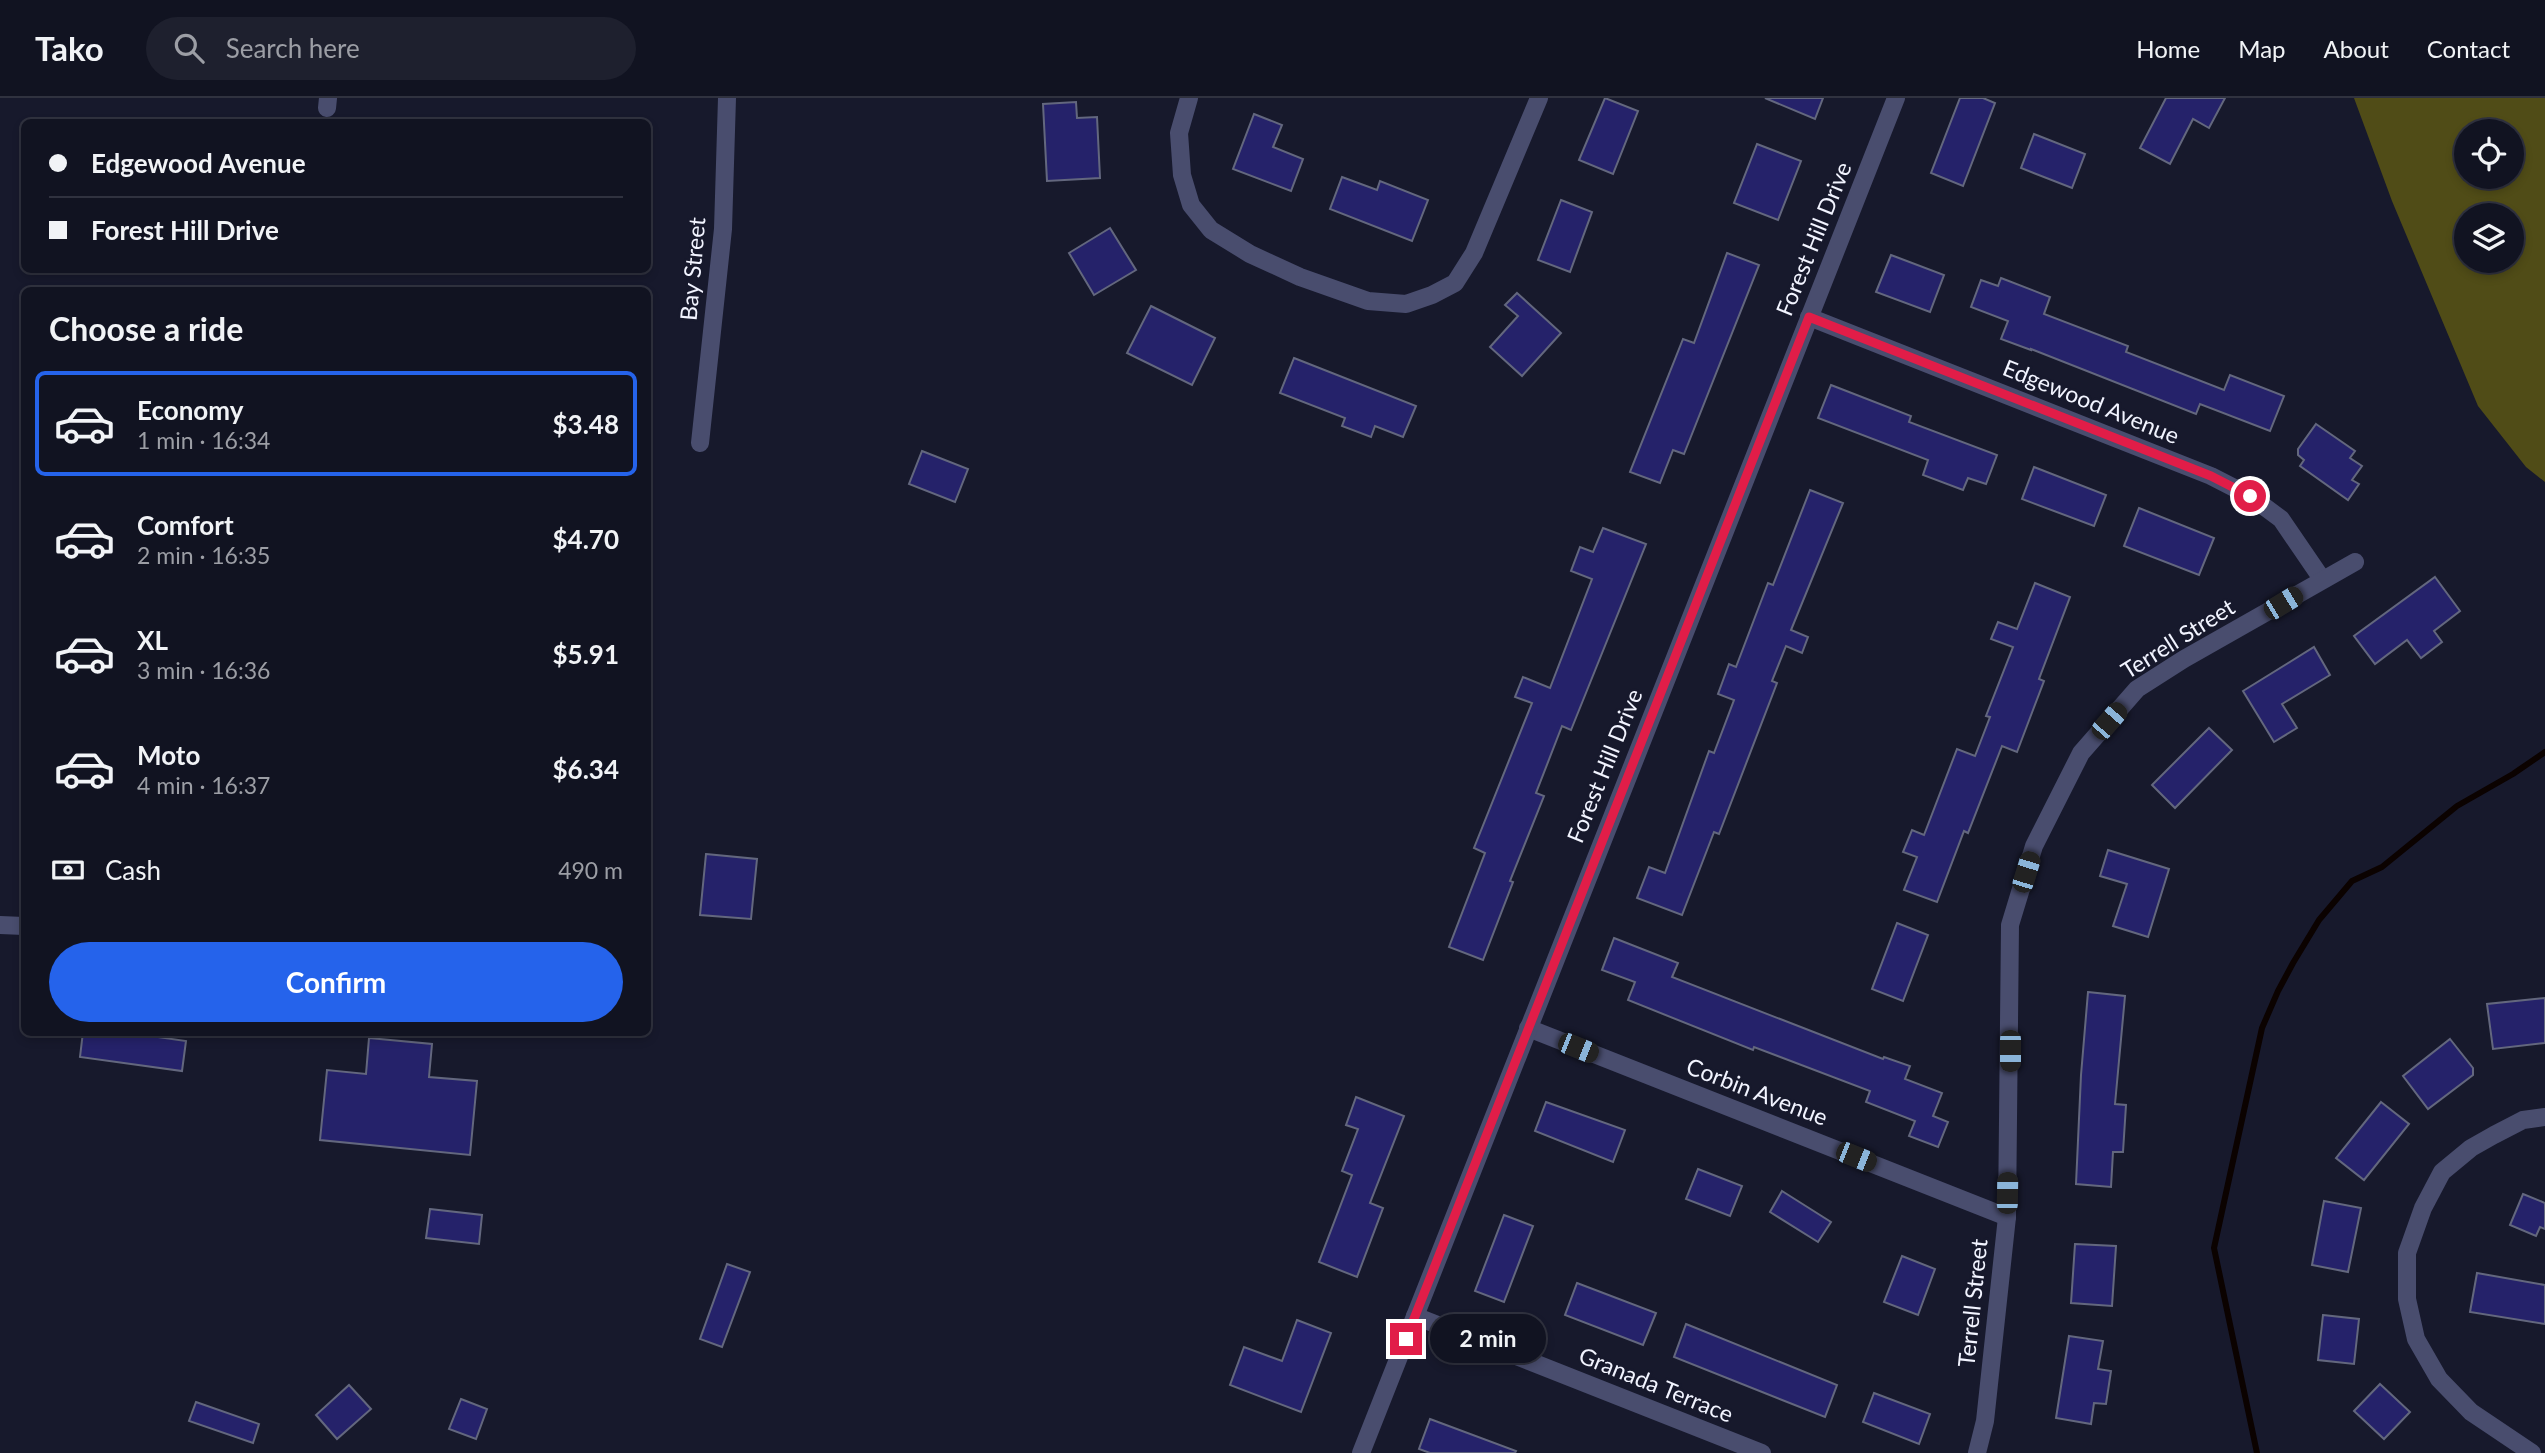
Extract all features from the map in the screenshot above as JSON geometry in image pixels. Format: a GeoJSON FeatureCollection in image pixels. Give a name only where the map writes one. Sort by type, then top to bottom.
{"type":"FeatureCollection","features":[{"type":"Feature","properties":{"kind":"street","name":"Bay Street"},"geometry":{"type":"LineString","coordinates":[[700,443],[723,229],[727,98]]}},
{"type":"Feature","properties":{"kind":"street"},"geometry":{"type":"LineString","coordinates":[[1189,98],[1179,133],[1182,175],[1191,205],[1211,230],[1250,254],[1300,278],[1368,301],[1406,304],[1455,283],[1474,253],[1539,98]]}},
{"type":"Feature","properties":{"kind":"street","name":"Forest Hill Drive"},"geometry":{"type":"LineString","coordinates":[[1361,1453],[1896,98]]}},
{"type":"Feature","properties":{"kind":"street","name":"Edgewood Avenue"},"geometry":{"type":"LineString","coordinates":[[1809,317],[2211,476],[2250,496],[2281,519],[2322,579]]}},
{"type":"Feature","properties":{"kind":"street","name":"Terrell Street"},"geometry":{"type":"LineString","coordinates":[[1977,1453],[1985,1421],[2007,1217],[2010,925],[2034,846],[2081,753],[2137,689],[2355,562]]}},
{"type":"Feature","properties":{"kind":"street"},"geometry":{"type":"LineString","coordinates":[[0,925],[21,926]]}},
{"type":"Feature","properties":{"kind":"street","name":"Corbin Avenue"},"geometry":{"type":"LineString","coordinates":[[1528,1028],[2007,1217]]}},
{"type":"Feature","properties":{"kind":"street"},"geometry":{"type":"LineString","coordinates":[[2532,1453],[2470,1412],[2440,1379],[2416,1339],[2407,1299],[2407,1253],[2423,1208],[2442,1172],[2494,1135],[2523,1120],[2545,1117]]}},
{"type":"Feature","properties":{"kind":"street","name":"Granada Terrace"},"geometry":{"type":"LineString","coordinates":[[1415,1316],[1762,1453]]}},
{"type":"Feature","properties":{"kind":"shaded area"},"geometry":{"type":"Polygon","coordinates":[[[2354,98],[2545,98],[2545,482],[2526,467],[2478,406],[2392,201],[2354,98]]]}},
{"type":"Feature","properties":{"kind":"building"},"geometry":{"type":"Polygon","coordinates":[[[1605,98],[1638,111],[1613,174],[1579,160],[1605,98]]]}},
{"type":"Feature","properties":{"kind":"building"},"geometry":{"type":"Polygon","coordinates":[[[1765,98],[1823,98],[1815,119],[1765,98]]]}},
{"type":"Feature","properties":{"kind":"building"},"geometry":{"type":"Polygon","coordinates":[[[1960,98],[1983,98],[1995,103],[1963,186],[1931,173],[1960,98]]]}},
{"type":"Feature","properties":{"kind":"building"},"geometry":{"type":"Polygon","coordinates":[[[2166,98],[2225,98],[2209,128],[2193,119],[2170,164],[2140,148],[2166,98]]]}},
{"type":"Feature","properties":{"kind":"building"},"geometry":{"type":"Polygon","coordinates":[[[1076,102],[1077,118],[1097,117],[1100,178],[1047,181],[1043,104],[1076,102]]]}},
{"type":"Feature","properties":{"kind":"building"},"geometry":{"type":"Polygon","coordinates":[[[1254,114],[1282,125],[1273,147],[1303,159],[1291,191],[1233,169],[1254,114]]]}},
{"type":"Feature","properties":{"kind":"building"},"geometry":{"type":"Polygon","coordinates":[[[2034,134],[2085,154],[2072,188],[2021,168],[2034,134]]]}},
{"type":"Feature","properties":{"kind":"building"},"geometry":{"type":"Polygon","coordinates":[[[1757,144],[1801,161],[1778,220],[1734,203],[1757,144]]]}},
{"type":"Feature","properties":{"kind":"building"},"geometry":{"type":"Polygon","coordinates":[[[1342,177],[1377,190],[1380,181],[1428,200],[1412,241],[1330,209],[1342,177]]]}},
{"type":"Feature","properties":{"kind":"building"},"geometry":{"type":"Polygon","coordinates":[[[1561,200],[1592,212],[1570,272],[1538,260],[1561,200]]]}},
{"type":"Feature","properties":{"kind":"building"},"geometry":{"type":"Polygon","coordinates":[[[1110,228],[1136,270],[1094,295],[1069,253],[1110,228]]]}},
{"type":"Feature","properties":{"kind":"building"},"geometry":{"type":"Polygon","coordinates":[[[1727,253],[1759,265],[1684,454],[1673,450],[1660,483],[1630,472],[1683,339],[1694,343],[1727,253]]]}},
{"type":"Feature","properties":{"kind":"building"},"geometry":{"type":"Polygon","coordinates":[[[1891,255],[1944,275],[1930,312],[1876,292],[1891,255]]]}},
{"type":"Feature","properties":{"kind":"building"},"geometry":{"type":"Polygon","coordinates":[[[2001,278],[2050,297],[2044,314],[2128,346],[2126,352],[2224,390],[2230,375],[2284,396],[2270,431],[2200,404],[2196,414],[2001,339],[2008,321],[1971,307],[1981,280],[1998,286],[2001,278]]]}},
{"type":"Feature","properties":{"kind":"building"},"geometry":{"type":"Polygon","coordinates":[[[1517,293],[1561,333],[1522,376],[1490,347],[1518,316],[1505,305],[1517,293]]]}},
{"type":"Feature","properties":{"kind":"building"},"geometry":{"type":"Polygon","coordinates":[[[1151,306],[1215,338],[1192,385],[1127,353],[1151,306]]]}},
{"type":"Feature","properties":{"kind":"building"},"geometry":{"type":"Polygon","coordinates":[[[1294,358],[1416,406],[1403,437],[1375,426],[1371,437],[1342,426],[1345,418],[1280,393],[1294,358]]]}},
{"type":"Feature","properties":{"kind":"building"},"geometry":{"type":"Polygon","coordinates":[[[1831,385],[1911,416],[1909,422],[1997,455],[1986,484],[1968,478],[1963,490],[1923,475],[1928,460],[1818,418],[1831,385]]]}},
{"type":"Feature","properties":{"kind":"building"},"geometry":{"type":"Polygon","coordinates":[[[2316,424],[2355,451],[2350,458],[2362,466],[2352,480],[2359,484],[2348,500],[2300,466],[2304,460],[2298,455],[2298,449],[2316,424]]]}},
{"type":"Feature","properties":{"kind":"building"},"geometry":{"type":"Polygon","coordinates":[[[922,451],[968,469],[955,502],[909,484],[922,451]]]}},
{"type":"Feature","properties":{"kind":"building"},"geometry":{"type":"Polygon","coordinates":[[[2034,467],[2106,495],[2094,526],[2022,499],[2034,467]]]}},
{"type":"Feature","properties":{"kind":"building"},"geometry":{"type":"Polygon","coordinates":[[[1810,490],[1843,503],[1791,630],[1808,637],[1802,653],[1786,646],[1772,681],[1777,683],[1719,834],[1714,832],[1682,915],[1637,898],[1649,867],[1665,873],[1709,751],[1714,753],[1734,700],[1718,694],[1729,664],[1736,667],[1768,583],[1773,585],[1810,490]]]}},
{"type":"Feature","properties":{"kind":"building"},"geometry":{"type":"Polygon","coordinates":[[[2139,508],[2214,538],[2199,575],[2124,546],[2139,508]]]}},
{"type":"Feature","properties":{"kind":"building"},"geometry":{"type":"Polygon","coordinates":[[[1603,528],[1646,544],[1571,730],[1562,726],[1536,793],[1544,796],[1510,881],[1513,882],[1483,960],[1449,947],[1485,853],[1474,848],[1532,703],[1515,697],[1523,677],[1550,688],[1592,579],[1571,571],[1580,547],[1593,552],[1603,528]]]}},
{"type":"Feature","properties":{"kind":"building"},"geometry":{"type":"Polygon","coordinates":[[[2435,577],[2460,611],[2434,631],[2442,642],[2421,658],[2407,640],[2375,664],[2354,636],[2435,577]]]}},
{"type":"Feature","properties":{"kind":"building"},"geometry":{"type":"Polygon","coordinates":[[[2035,583],[2070,597],[2039,679],[2044,681],[2017,752],[2002,746],[1968,833],[1964,831],[1937,902],[1904,890],[1917,857],[1903,852],[1912,830],[1924,835],[1957,749],[1975,756],[1990,717],[1986,716],[2013,647],[1991,639],[1998,622],[2017,629],[2035,583]]]}},
{"type":"Feature","properties":{"kind":"building"},"geometry":{"type":"Polygon","coordinates":[[[2314,647],[2330,675],[2282,704],[2297,728],[2274,742],[2243,691],[2314,647]]]}},
{"type":"Feature","properties":{"kind":"building"},"geometry":{"type":"Polygon","coordinates":[[[2209,728],[2232,750],[2175,808],[2152,785],[2209,728]]]}},
{"type":"Feature","properties":{"kind":"building"},"geometry":{"type":"Polygon","coordinates":[[[2108,850],[2169,869],[2148,937],[2113,926],[2127,884],[2100,876],[2108,850]]]}},
{"type":"Feature","properties":{"kind":"building"},"geometry":{"type":"Polygon","coordinates":[[[706,854],[757,859],[751,919],[700,915],[706,854]]]}},
{"type":"Feature","properties":{"kind":"building"},"geometry":{"type":"Polygon","coordinates":[[[1897,923],[1928,935],[1903,1001],[1872,989],[1897,923]]]}},
{"type":"Feature","properties":{"kind":"building"},"geometry":{"type":"Polygon","coordinates":[[[1614,938],[1678,963],[1672,977],[1883,1059],[1884,1057],[1910,1066],[1905,1079],[1942,1093],[1933,1116],[1948,1122],[1938,1147],[1909,1136],[1915,1121],[1866,1102],[1870,1091],[1754,1047],[1753,1050],[1628,1000],[1635,982],[1602,970],[1614,938]]]}},
{"type":"Feature","properties":{"kind":"building"},"geometry":{"type":"Polygon","coordinates":[[[2088,992],[2125,996],[2115,1104],[2126,1105],[2123,1152],[2113,1152],[2111,1187],[2076,1184],[2088,992]]]}},
{"type":"Feature","properties":{"kind":"building"},"geometry":{"type":"Polygon","coordinates":[[[2545,998],[2545,1043],[2493,1049],[2487,1004],[2545,998]]]}},
{"type":"Feature","properties":{"kind":"building"},"geometry":{"type":"Polygon","coordinates":[[[83,1036],[151,1036],[186,1041],[182,1071],[80,1057],[83,1036]]]}},
{"type":"Feature","properties":{"kind":"building"},"geometry":{"type":"Polygon","coordinates":[[[369,1038],[432,1044],[429,1077],[477,1081],[470,1155],[320,1140],[327,1070],[366,1074],[369,1038]]]}},
{"type":"Feature","properties":{"kind":"building"},"geometry":{"type":"Polygon","coordinates":[[[2450,1039],[2473,1068],[2473,1075],[2428,1109],[2403,1076],[2450,1039]]]}},
{"type":"Feature","properties":{"kind":"building"},"geometry":{"type":"Polygon","coordinates":[[[1356,1097],[1404,1116],[1370,1203],[1383,1208],[1357,1277],[1319,1262],[1352,1175],[1342,1171],[1358,1129],[1346,1125],[1356,1097]]]}},
{"type":"Feature","properties":{"kind":"building"},"geometry":{"type":"Polygon","coordinates":[[[1546,1102],[1625,1130],[1613,1162],[1535,1131],[1546,1102]]]}},
{"type":"Feature","properties":{"kind":"building"},"geometry":{"type":"Polygon","coordinates":[[[2381,1102],[2409,1124],[2364,1180],[2336,1158],[2381,1102]]]}},
{"type":"Feature","properties":{"kind":"building"},"geometry":{"type":"Polygon","coordinates":[[[1698,1169],[1742,1186],[1730,1216],[1686,1199],[1698,1169]]]}},
{"type":"Feature","properties":{"kind":"building"},"geometry":{"type":"Polygon","coordinates":[[[1782,1191],[1831,1222],[1818,1242],[1770,1212],[1782,1191]]]}},
{"type":"Feature","properties":{"kind":"building"},"geometry":{"type":"Polygon","coordinates":[[[2523,1194],[2545,1203],[2545,1229],[2540,1227],[2536,1236],[2510,1225],[2523,1194]]]}},
{"type":"Feature","properties":{"kind":"building"},"geometry":{"type":"Polygon","coordinates":[[[2324,1201],[2361,1208],[2348,1272],[2312,1265],[2324,1201]]]}},
{"type":"Feature","properties":{"kind":"building"},"geometry":{"type":"Polygon","coordinates":[[[430,1209],[482,1215],[479,1244],[426,1238],[430,1209]]]}},
{"type":"Feature","properties":{"kind":"building"},"geometry":{"type":"Polygon","coordinates":[[[1504,1215],[1533,1226],[1504,1302],[1475,1291],[1504,1215]]]}},
{"type":"Feature","properties":{"kind":"building"},"geometry":{"type":"Polygon","coordinates":[[[2075,1244],[2116,1246],[2112,1306],[2071,1303],[2075,1244]]]}},
{"type":"Feature","properties":{"kind":"building"},"geometry":{"type":"Polygon","coordinates":[[[1902,1256],[1935,1269],[1918,1315],[1884,1302],[1902,1256]]]}},
{"type":"Feature","properties":{"kind":"building"},"geometry":{"type":"Polygon","coordinates":[[[727,1264],[750,1272],[722,1347],[700,1339],[727,1264]]]}},
{"type":"Feature","properties":{"kind":"building"},"geometry":{"type":"Polygon","coordinates":[[[2477,1273],[2545,1285],[2545,1324],[2470,1312],[2477,1273]]]}},
{"type":"Feature","properties":{"kind":"building"},"geometry":{"type":"Polygon","coordinates":[[[1577,1283],[1656,1313],[1643,1345],[1565,1315],[1577,1283]]]}},
{"type":"Feature","properties":{"kind":"building"},"geometry":{"type":"Polygon","coordinates":[[[2323,1315],[2359,1319],[2354,1364],[2318,1360],[2323,1315]]]}},
{"type":"Feature","properties":{"kind":"building"},"geometry":{"type":"Polygon","coordinates":[[[1297,1320],[1331,1333],[1301,1412],[1230,1385],[1244,1347],[1282,1361],[1297,1320]]]}},
{"type":"Feature","properties":{"kind":"building"},"geometry":{"type":"Polygon","coordinates":[[[1686,1324],[1837,1385],[1825,1417],[1674,1357],[1686,1324]]]}},
{"type":"Feature","properties":{"kind":"building"},"geometry":{"type":"Polygon","coordinates":[[[2069,1336],[2103,1341],[2098,1369],[2111,1371],[2106,1404],[2094,1403],[2091,1424],[2056,1418],[2069,1336]]]}},
{"type":"Feature","properties":{"kind":"building"},"geometry":{"type":"Polygon","coordinates":[[[2380,1384],[2410,1412],[2384,1439],[2354,1411],[2380,1384]]]}},
{"type":"Feature","properties":{"kind":"building"},"geometry":{"type":"Polygon","coordinates":[[[349,1385],[371,1409],[337,1439],[316,1415],[349,1385]]]}},
{"type":"Feature","properties":{"kind":"building"},"geometry":{"type":"Polygon","coordinates":[[[1874,1393],[1930,1414],[1919,1444],[1863,1422],[1874,1393]]]}},
{"type":"Feature","properties":{"kind":"building"},"geometry":{"type":"Polygon","coordinates":[[[461,1399],[487,1409],[476,1439],[449,1429],[461,1399]]]}},
{"type":"Feature","properties":{"kind":"building"},"geometry":{"type":"Polygon","coordinates":[[[196,1402],[259,1424],[253,1443],[189,1421],[196,1402]]]}},
{"type":"Feature","properties":{"kind":"building"},"geometry":{"type":"Polygon","coordinates":[[[1430,1419],[1516,1451],[1430,1453],[1419,1449],[1430,1419]]]}},
{"type":"Feature","properties":{"kind":"waterway"},"geometry":{"type":"LineString","coordinates":[[2257,1453],[2214,1248],[2262,1028],[2278,991],[2319,920],[2352,881],[2382,867],[2457,806],[2545,752]]}},
{"type":"Feature","properties":{"kind":"route"},"geometry":{"type":"LineString","coordinates":[[1406,1339],[1809,317],[2211,476],[2250,496]]}}]}
